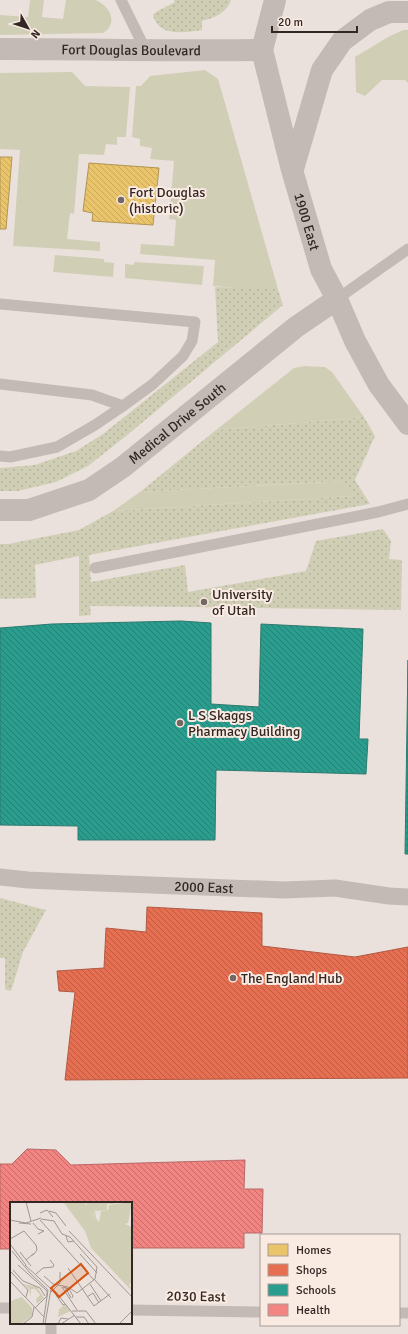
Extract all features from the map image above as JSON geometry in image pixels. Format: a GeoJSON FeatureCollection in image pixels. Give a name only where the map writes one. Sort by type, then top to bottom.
{"type":"FeatureCollection","features":[{"type":"Feature","properties":{"kind":"street","name":"1900 East"},"geometry":{"type":"LineString","coordinates":[[274,0],[262,50],[292,170],[321,269],[337,299],[355,341],[379,385],[408,424]]}},
{"type":"Feature","properties":{"kind":"street"},"geometry":{"type":"LineString","coordinates":[[292,170],[322,70],[342,41],[370,20],[389,12],[408,12]]}},
{"type":"Feature","properties":{"kind":"street","name":"Fort Douglas Boulevard"},"geometry":{"type":"LineString","coordinates":[[0,49],[104,49],[146,51],[262,50]]}},
{"type":"Feature","properties":{"kind":"street","name":"Medical Drive South"},"geometry":{"type":"LineString","coordinates":[[0,510],[29,510],[89,490],[123,467],[296,327],[337,299]]}},
{"type":"Feature","properties":{"kind":"street","name":"2000 East"},"geometry":{"type":"LineString","coordinates":[[0,877],[73,882],[277,889],[335,888],[389,896],[408,896]]}},
{"type":"Feature","properties":{"kind":"lane"},"geometry":{"type":"LineString","coordinates":[[121,0],[146,51]]}},
{"type":"Feature","properties":{"kind":"lane"},"geometry":{"type":"LineString","coordinates":[[337,299],[408,250]]}},
{"type":"Feature","properties":{"kind":"lane"},"geometry":{"type":"LineString","coordinates":[[0,304],[195,322],[192,341],[183,356],[153,384],[123,406],[95,425],[57,446],[5,456]]}},
{"type":"Feature","properties":{"kind":"lane"},"geometry":{"type":"LineString","coordinates":[[0,384],[92,395],[123,406]]}},
{"type":"Feature","properties":{"kind":"lane"},"geometry":{"type":"LineString","coordinates":[[95,568],[378,512],[408,504]]}},
{"type":"Feature","properties":{"kind":"lane","name":"2030 East"},"geometry":{"type":"LineString","coordinates":[[132,1310],[260,1312]]}},
{"type":"Feature","properties":{"kind":"green space"},"geometry":{"type":"Polygon","coordinates":[[[30,0],[44,0],[42,17],[63,19],[66,0],[95,0],[100,2],[108,10],[111,15],[111,25],[103,33],[0,35],[0,15],[28,17],[30,0]]]}},
{"type":"Feature","properties":{"kind":"green space"},"geometry":{"type":"Polygon","coordinates":[[[174,0],[231,0],[223,12],[202,21],[202,30],[173,32],[161,27],[156,22],[153,15],[175,2],[174,0]]]}},
{"type":"Feature","properties":{"kind":"green space"},"geometry":{"type":"Polygon","coordinates":[[[403,30],[408,30],[408,83],[405,80],[382,80],[365,96],[356,92],[355,57],[388,37],[403,30]]]}},
{"type":"Feature","properties":{"kind":"green space"},"geometry":{"type":"Polygon","coordinates":[[[205,70],[218,79],[278,289],[271,291],[213,286],[215,260],[140,254],[141,244],[174,246],[176,220],[169,219],[174,161],[150,159],[152,148],[140,146],[140,139],[132,137],[136,86],[141,86],[150,76],[205,70]]]}},
{"type":"Feature","properties":{"kind":"green space"},"geometry":{"type":"Polygon","coordinates":[[[72,72],[85,86],[130,87],[126,137],[117,137],[117,145],[106,144],[104,155],[79,154],[74,214],[70,213],[67,239],[100,242],[100,251],[13,246],[20,150],[0,149],[0,73],[72,72]]]}},
{"type":"Feature","properties":{"kind":"green space"},"geometry":{"type":"Polygon","coordinates":[[[55,255],[104,259],[104,262],[114,263],[113,277],[53,272],[55,255]]]}},
{"type":"Feature","properties":{"kind":"green space"},"geometry":{"type":"Polygon","coordinates":[[[134,262],[204,266],[202,285],[125,278],[125,264],[134,265],[134,262]]]}},
{"type":"Feature","properties":{"kind":"green space"},"geometry":{"type":"Polygon","coordinates":[[[215,287],[278,289],[283,305],[88,466],[56,482],[18,491],[0,491],[0,468],[35,465],[76,451],[103,434],[218,342],[215,287]]]}},
{"type":"Feature","properties":{"kind":"green space"},"geometry":{"type":"Polygon","coordinates":[[[304,366],[325,367],[332,372],[364,417],[216,430],[294,368],[304,366]]]}},
{"type":"Feature","properties":{"kind":"green space"},"geometry":{"type":"Polygon","coordinates":[[[364,417],[375,436],[355,480],[370,504],[89,555],[91,582],[185,565],[188,592],[306,571],[316,541],[383,529],[391,541],[389,559],[402,560],[401,610],[90,606],[91,615],[79,616],[79,556],[35,565],[36,598],[0,599],[0,544],[8,544],[79,530],[113,511],[353,496],[344,481],[140,492],[216,430],[364,417]]]}},
{"type":"Feature","properties":{"kind":"green space"},"geometry":{"type":"Polygon","coordinates":[[[345,481],[353,496],[113,511],[140,492],[345,481]]]}},
{"type":"Feature","properties":{"kind":"green space"},"geometry":{"type":"Polygon","coordinates":[[[0,898],[46,910],[23,952],[11,991],[5,989],[5,958],[0,958],[0,898]]]}},
{"type":"Feature","properties":{"kind":"building: Homes"},"geometry":{"type":"Polygon","coordinates":[[[0,157],[12,157],[6,229],[0,229],[0,157]]]}},
{"type":"Feature","properties":{"kind":"building: Homes"},"geometry":{"type":"Polygon","coordinates":[[[89,163],[159,168],[153,225],[92,221],[93,213],[83,211],[89,163]]]}},
{"type":"Feature","properties":{"kind":"building: Shops"},"geometry":{"type":"Polygon","coordinates":[[[147,907],[262,913],[262,946],[355,957],[408,947],[408,1078],[65,1080],[75,992],[59,991],[57,971],[104,968],[106,928],[146,932],[147,907]]]}},
{"type":"Feature","properties":{"kind":"building: Schools","name":"L S Skaggs Pharmacy Building"},"geometry":{"type":"Polygon","coordinates":[[[181,621],[211,623],[211,704],[259,707],[261,624],[363,629],[359,739],[368,739],[366,774],[216,770],[215,840],[78,840],[78,826],[0,825],[0,628],[52,624],[181,621]]]}},
{"type":"Feature","properties":{"kind":"building: Schools"},"geometry":{"type":"Polygon","coordinates":[[[408,660],[408,854],[405,854],[408,660]]]}},
{"type":"Feature","properties":{"kind":"building: Health"},"geometry":{"type":"Polygon","coordinates":[[[27,1149],[56,1150],[71,1165],[245,1160],[244,1189],[263,1189],[262,1233],[244,1233],[244,1248],[132,1248],[132,1202],[10,1202],[10,1249],[0,1249],[0,1164],[12,1164],[27,1149]]]}},
{"type":"Feature","properties":{"kind":"place","name":"Fort Douglas (historic)"},"geometry":{"type":"Point","coordinates":[121,200]}},
{"type":"Feature","properties":{"kind":"place","name":"University of Utah"},"geometry":{"type":"Point","coordinates":[204,602]}},
{"type":"Feature","properties":{"kind":"place","name":"L S Skaggs Pharmacy Building"},"geometry":{"type":"Point","coordinates":[180,723]}},
{"type":"Feature","properties":{"kind":"place","name":"The England Hub"},"geometry":{"type":"Point","coordinates":[233,978]}}]}
